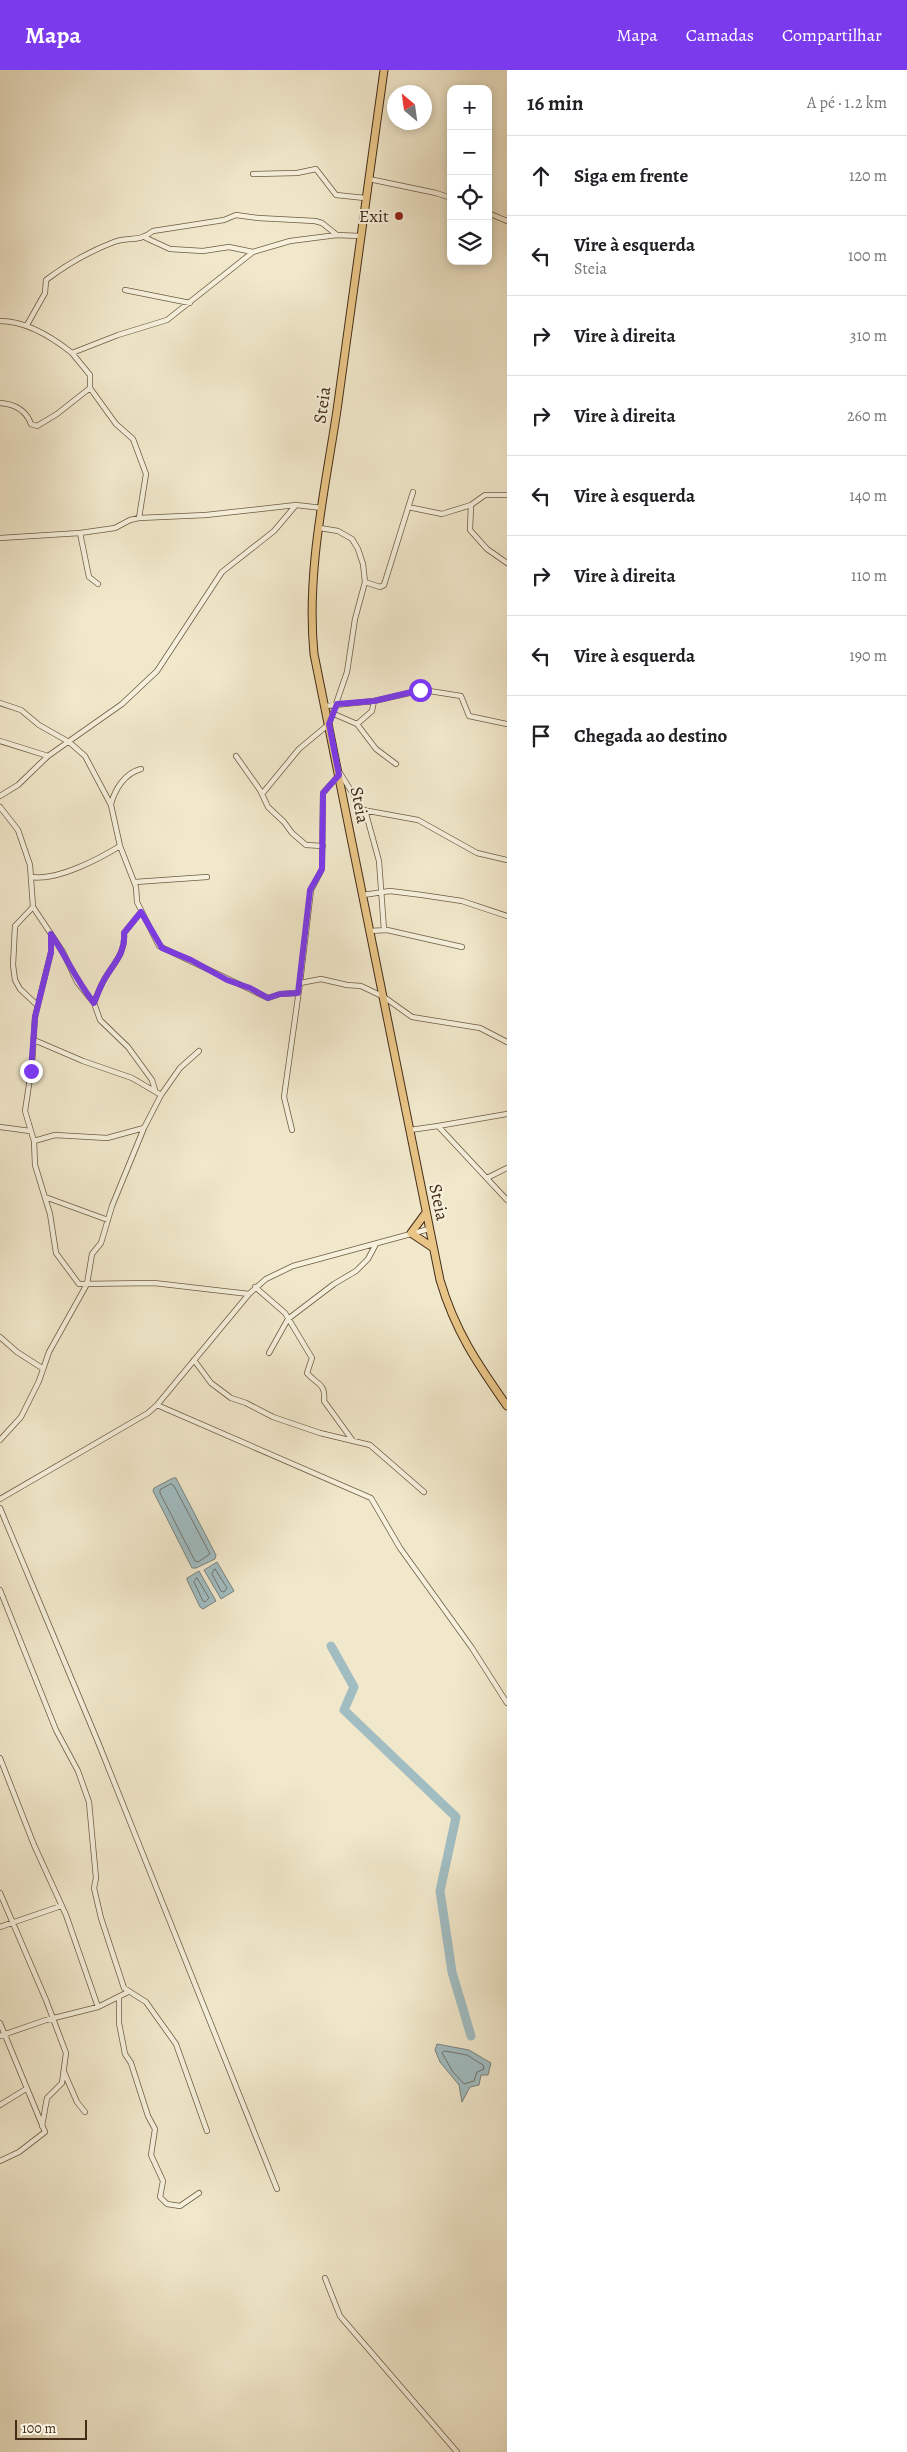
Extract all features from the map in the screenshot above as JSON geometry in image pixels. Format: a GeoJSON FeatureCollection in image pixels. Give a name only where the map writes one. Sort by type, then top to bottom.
{"type":"FeatureCollection","features":[{"type":"Feature","properties":{"kind":"main road","name":"Steia"},"geometry":{"type":"LineString","coordinates":[[384,70],[322,508],[311,611],[314,654],[384,998],[425,1214],[446,1302],[467,1347],[507,1406]]}},
{"type":"Feature","properties":{"kind":"main road"},"geometry":{"type":"LineString","coordinates":[[425,1214],[411,1233],[433,1247]]}},
{"type":"Feature","properties":{"kind":"street"},"geometry":{"type":"LineString","coordinates":[[253,174],[297,173],[316,169],[336,195],[365,198]]}},
{"type":"Feature","properties":{"kind":"street"},"geometry":{"type":"LineString","coordinates":[[369,178],[447,197]]}},
{"type":"Feature","properties":{"kind":"street"},"geometry":{"type":"LineString","coordinates":[[27,325],[45,293],[46,280],[61,268],[116,242],[146,238],[157,230],[224,220],[240,214],[258,218],[315,220],[337,235]]}},
{"type":"Feature","properties":{"kind":"street"},"geometry":{"type":"LineString","coordinates":[[492,215],[507,221]]}},
{"type":"Feature","properties":{"kind":"street"},"geometry":{"type":"LineString","coordinates":[[72,354],[118,334],[162,323],[253,252],[290,241],[337,235],[360,236]]}},
{"type":"Feature","properties":{"kind":"street"},"geometry":{"type":"LineString","coordinates":[[146,238],[170,249],[203,251],[229,247],[253,252]]}},
{"type":"Feature","properties":{"kind":"street"},"geometry":{"type":"LineString","coordinates":[[125,290],[190,303]]}},
{"type":"Feature","properties":{"kind":"street"},"geometry":{"type":"LineString","coordinates":[[0,321],[14,321],[27,325],[72,354],[90,375],[90,388],[116,424],[133,438],[136,444],[146,475],[139,518]]}},
{"type":"Feature","properties":{"kind":"street"},"geometry":{"type":"LineString","coordinates":[[0,403],[9,404],[24,411],[35,426],[57,414],[90,388]]}},
{"type":"Feature","properties":{"kind":"street"},"geometry":{"type":"LineString","coordinates":[[365,582],[380,587],[384,585],[413,492]]}},
{"type":"Feature","properties":{"kind":"street"},"geometry":{"type":"LineString","coordinates":[[408,507],[442,514],[471,505],[486,495],[507,495]]}},
{"type":"Feature","properties":{"kind":"street"},"geometry":{"type":"LineString","coordinates":[[0,538],[80,533],[115,528],[130,520],[139,518],[206,515],[296,505],[322,508]]}},
{"type":"Feature","properties":{"kind":"street"},"geometry":{"type":"LineString","coordinates":[[0,796],[18,785],[48,756],[122,704],[157,671],[170,648],[192,621],[217,578],[274,531],[296,505]]}},
{"type":"Feature","properties":{"kind":"street"},"geometry":{"type":"LineString","coordinates":[[471,505],[471,531],[487,549],[507,563]]}},
{"type":"Feature","properties":{"kind":"street"},"geometry":{"type":"LineString","coordinates":[[262,794],[299,749],[329,724],[347,672],[355,619],[365,582],[363,564],[355,543],[343,533],[320,528]]}},
{"type":"Feature","properties":{"kind":"street"},"geometry":{"type":"LineString","coordinates":[[80,533],[89,577],[98,584]]}},
{"type":"Feature","properties":{"kind":"street"},"geometry":{"type":"LineString","coordinates":[[325,706],[374,701],[423,690],[446,695],[459,695],[463,698],[469,716],[507,724]]}},
{"type":"Feature","properties":{"kind":"street"},"geometry":{"type":"LineString","coordinates":[[357,724],[367,716],[374,701]]}},
{"type":"Feature","properties":{"kind":"street"},"geometry":{"type":"LineString","coordinates":[[0,703],[21,710],[39,725],[70,742],[85,756],[111,805],[120,846],[135,882],[141,912],[162,948],[191,960],[227,980],[250,988],[268,998],[280,994],[298,993]]}},
{"type":"Feature","properties":{"kind":"street"},"geometry":{"type":"LineString","coordinates":[[334,714],[357,724],[376,748],[396,764]]}},
{"type":"Feature","properties":{"kind":"street"},"geometry":{"type":"LineString","coordinates":[[0,741],[48,756]]}},
{"type":"Feature","properties":{"kind":"street"},"geometry":{"type":"LineString","coordinates":[[236,756],[262,794],[268,807],[304,844],[323,846]]}},
{"type":"Feature","properties":{"kind":"street"},"geometry":{"type":"LineString","coordinates":[[111,805],[114,793],[128,774],[141,769]]}},
{"type":"Feature","properties":{"kind":"street"},"geometry":{"type":"LineString","coordinates":[[292,1130],[284,1098],[300,983],[310,890],[322,869],[323,793],[338,772],[360,808],[418,820],[477,853],[507,860]]}},
{"type":"Feature","properties":{"kind":"street"},"geometry":{"type":"LineString","coordinates":[[0,807],[18,830],[32,878],[32,907],[63,952],[77,982],[94,1003],[100,1020],[128,1047],[152,1080],[155,1090]]}},
{"type":"Feature","properties":{"kind":"street"},"geometry":{"type":"LineString","coordinates":[[365,810],[378,853],[384,930]]}},
{"type":"Feature","properties":{"kind":"street"},"geometry":{"type":"LineString","coordinates":[[32,878],[40,879],[71,872],[120,846]]}},
{"type":"Feature","properties":{"kind":"street"},"geometry":{"type":"LineString","coordinates":[[135,882],[207,877]]}},
{"type":"Feature","properties":{"kind":"street"},"geometry":{"type":"LineString","coordinates":[[363,895],[390,891],[462,901],[507,916]]}},
{"type":"Feature","properties":{"kind":"street"},"geometry":{"type":"LineString","coordinates":[[32,907],[15,926],[13,965],[15,980],[20,990],[37,1005]]}},
{"type":"Feature","properties":{"kind":"street"},"geometry":{"type":"LineString","coordinates":[[94,1003],[104,979],[116,963],[125,942],[124,933],[141,912]]}},
{"type":"Feature","properties":{"kind":"street"},"geometry":{"type":"LineString","coordinates":[[370,931],[384,930],[462,947]]}},
{"type":"Feature","properties":{"kind":"street"},"geometry":{"type":"LineString","coordinates":[[51,934],[51,952],[37,1005],[34,1040],[24,1105],[34,1141],[35,1165],[45,1197],[58,1258],[76,1282],[87,1284],[154,1283],[249,1294]]}},
{"type":"Feature","properties":{"kind":"street"},"geometry":{"type":"LineString","coordinates":[[300,983],[321,979],[346,985],[359,985],[384,998],[412,1017],[480,1028],[507,1042]]}},
{"type":"Feature","properties":{"kind":"street"},"geometry":{"type":"LineString","coordinates":[[34,1040],[83,1061],[132,1078],[161,1095]]}},
{"type":"Feature","properties":{"kind":"street"},"geometry":{"type":"LineString","coordinates":[[0,1440],[21,1418],[39,1382],[42,1368],[87,1284],[92,1254],[101,1243],[144,1128],[161,1095],[180,1068],[199,1051]]}},
{"type":"Feature","properties":{"kind":"street"},"geometry":{"type":"LineString","coordinates":[[410,1130],[507,1114]]}},
{"type":"Feature","properties":{"kind":"street"},"geometry":{"type":"LineString","coordinates":[[438,1126],[507,1200]]}},
{"type":"Feature","properties":{"kind":"street"},"geometry":{"type":"LineString","coordinates":[[0,1127],[30,1130]]}},
{"type":"Feature","properties":{"kind":"street"},"geometry":{"type":"LineString","coordinates":[[34,1141],[55,1135],[107,1138],[144,1128]]}},
{"type":"Feature","properties":{"kind":"street"},"geometry":{"type":"LineString","coordinates":[[487,1178],[507,1168]]}},
{"type":"Feature","properties":{"kind":"street"},"geometry":{"type":"LineString","coordinates":[[45,1197],[108,1220]]}},
{"type":"Feature","properties":{"kind":"street"},"geometry":{"type":"LineString","coordinates":[[0,1499],[141,1418],[157,1405],[255,1287],[266,1279],[293,1266],[429,1229]]}},
{"type":"Feature","properties":{"kind":"street"},"geometry":{"type":"LineString","coordinates":[[269,1352],[288,1319],[334,1284],[356,1271],[368,1259],[376,1244]]}},
{"type":"Feature","properties":{"kind":"street"},"geometry":{"type":"LineString","coordinates":[[255,1287],[280,1307],[288,1319],[312,1358],[307,1373],[323,1387],[325,1392],[324,1401],[353,1441]]}},
{"type":"Feature","properties":{"kind":"street"},"geometry":{"type":"LineString","coordinates":[[0,1337],[17,1352],[42,1368]]}},
{"type":"Feature","properties":{"kind":"street"},"geometry":{"type":"LineString","coordinates":[[194,1360],[211,1383],[233,1399],[253,1406],[273,1417],[353,1441],[362,1441],[378,1450],[424,1492]]}},
{"type":"Feature","properties":{"kind":"street"},"geometry":{"type":"LineString","coordinates":[[157,1405],[371,1498],[400,1548],[472,1648],[507,1703]]}},
{"type":"Feature","properties":{"kind":"street"},"geometry":{"type":"LineString","coordinates":[[0,1508],[106,1760],[277,2189]]}},
{"type":"Feature","properties":{"kind":"street"},"geometry":{"type":"LineString","coordinates":[[0,1590],[56,1730],[78,1771],[90,1802],[96,1878],[94,1888],[100,1918],[115,1962],[128,1992],[146,2002],[176,2044],[207,2131]]}},
{"type":"Feature","properties":{"kind":"street"},"geometry":{"type":"LineString","coordinates":[[0,1606],[5,1603]]}},
{"type":"Feature","properties":{"kind":"street"},"geometry":{"type":"LineString","coordinates":[[0,1758],[6,1778],[61,1906],[98,2007]]}},
{"type":"Feature","properties":{"kind":"street"},"geometry":{"type":"LineString","coordinates":[[0,1893],[66,2053],[62,2083],[47,2098],[42,2126],[43,2135],[32,2140],[19,2152],[0,2161]]}},
{"type":"Feature","properties":{"kind":"street"},"geometry":{"type":"LineString","coordinates":[[0,1927],[61,1906]]}},
{"type":"Feature","properties":{"kind":"street"},"geometry":{"type":"LineString","coordinates":[[2,2035],[53,2018],[98,2007],[128,1992]]}},
{"type":"Feature","properties":{"kind":"street"},"geometry":{"type":"LineString","coordinates":[[119,1997],[119,2023],[125,2054],[130,2060],[148,2116],[155,2129],[151,2155],[163,2181],[160,2197],[167,2204],[180,2206],[199,2194]]}},
{"type":"Feature","properties":{"kind":"street"},"geometry":{"type":"LineString","coordinates":[[0,2022],[2,2035],[42,2126]]}},
{"type":"Feature","properties":{"kind":"street"},"geometry":{"type":"LineString","coordinates":[[64,2072],[77,2102],[85,2112]]}},
{"type":"Feature","properties":{"kind":"street"},"geometry":{"type":"LineString","coordinates":[[0,2105],[26,2089]]}},
{"type":"Feature","properties":{"kind":"street"},"geometry":{"type":"LineString","coordinates":[[325,2278],[340,2316],[457,2452]]}},
{"type":"Feature","properties":{"kind":"water"},"geometry":{"type":"Polygon","coordinates":[[[176,1478],[216,1555],[215,1559],[196,1568],[192,1568],[153,1491],[154,1488],[176,1478]]]}},
{"type":"Feature","properties":{"kind":"water"},"geometry":{"type":"Polygon","coordinates":[[[217,1562],[234,1591],[221,1599],[204,1570],[217,1562]]]}},
{"type":"Feature","properties":{"kind":"water"},"geometry":{"type":"Polygon","coordinates":[[[199,1571],[216,1601],[203,1609],[200,1607],[187,1580],[187,1578],[199,1571]]]}},
{"type":"Feature","properties":{"kind":"water"},"geometry":{"type":"Polygon","coordinates":[[[437,2044],[469,2050],[491,2063],[488,2075],[481,2075],[479,2085],[470,2087],[462,2102],[459,2085],[440,2062],[435,2050],[437,2044]]]}},
{"type":"Feature","properties":{"kind":"waterway"},"geometry":{"type":"LineString","coordinates":[[331,1646],[354,1687],[344,1710],[456,1817],[440,1891],[452,1972],[471,2036]]}},
{"type":"Feature","properties":{"kind":"place","name":"Exit"},"geometry":{"type":"Point","coordinates":[399,216]}},
{"type":"Feature","properties":{"kind":"route"},"geometry":{"type":"LineString","coordinates":[[31,1071],[35,1017],[41,986],[51,952],[51,934],[63,952],[77,982],[94,1003],[104,979],[116,963],[125,942],[124,933],[141,912],[157,943],[162,948],[191,960],[227,980],[250,988],[268,998],[280,994],[298,993],[310,890],[322,869],[323,793],[339,775],[329,724],[337,704],[374,701],[420,690]]}}]}
